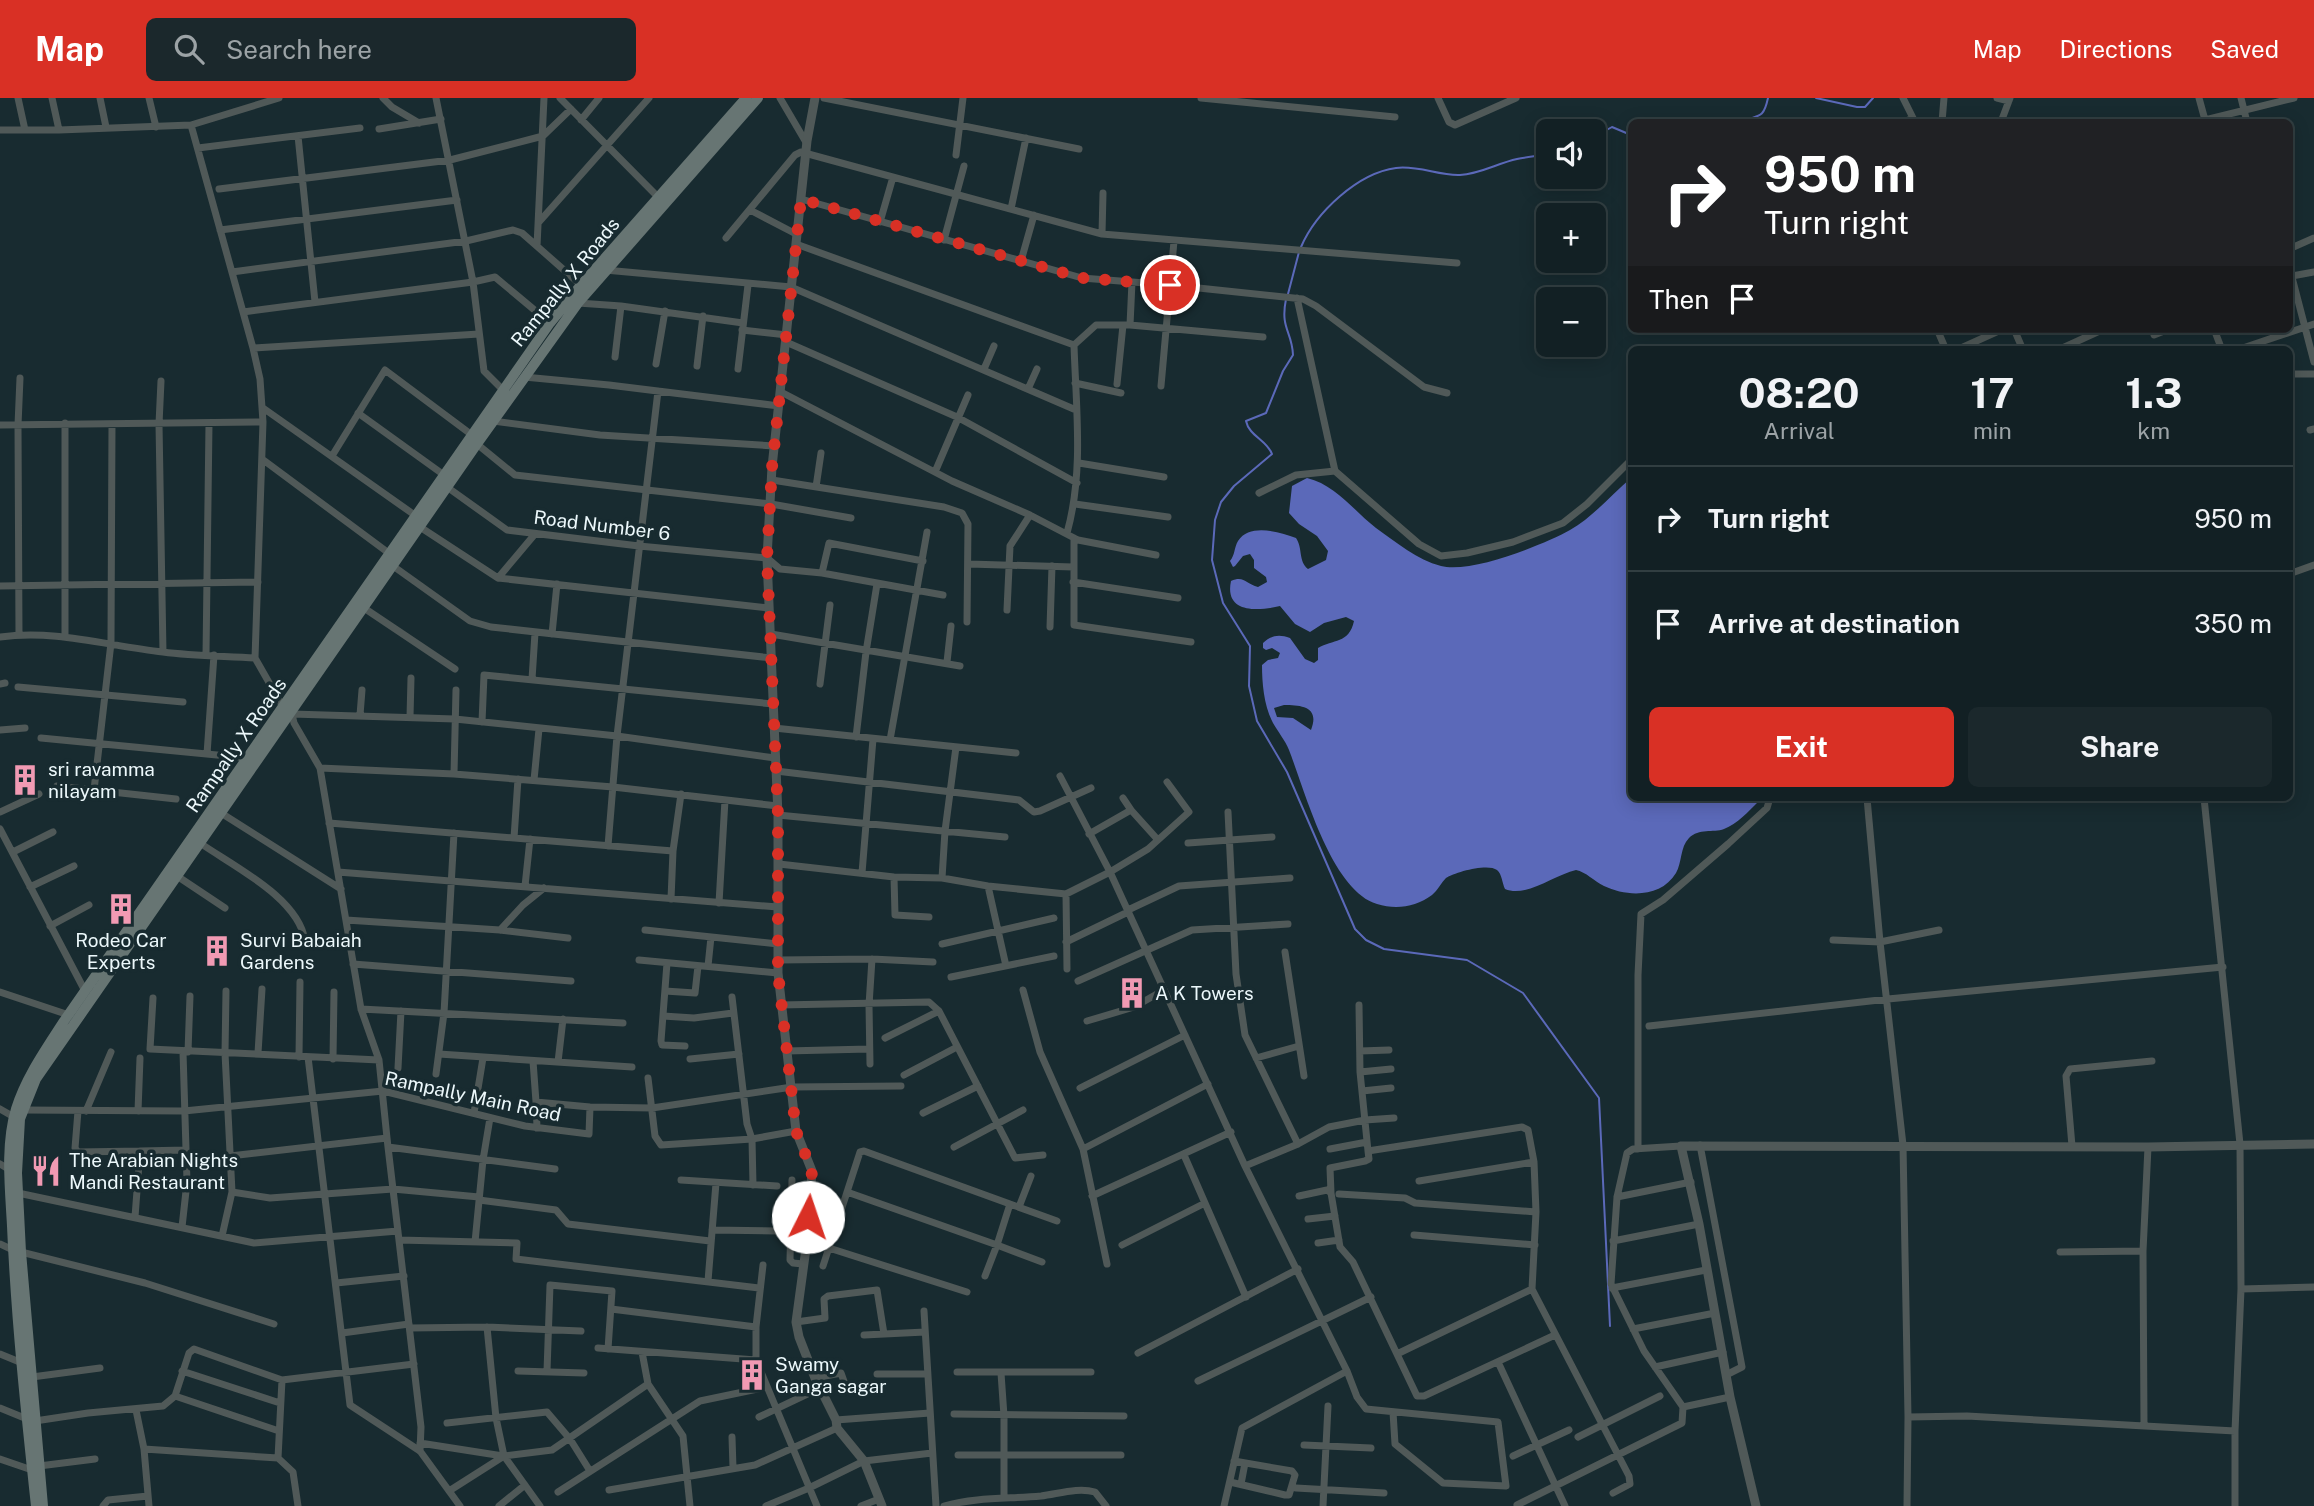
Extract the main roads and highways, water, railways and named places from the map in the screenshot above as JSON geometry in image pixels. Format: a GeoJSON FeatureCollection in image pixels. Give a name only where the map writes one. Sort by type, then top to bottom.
{"type":"FeatureCollection","features":[{"type":"Feature","properties":{"kind":"main road","name":"Rampally X Roads"},"geometry":{"type":"LineString","coordinates":[[43,1506],[22,1363],[17,1251],[19,1113],[36,1079],[221,813],[390,554],[444,475],[474,440],[503,390],[550,323],[746,98]]}},
{"type":"Feature","properties":{"kind":"main road"},"geometry":{"type":"LineString","coordinates":[[289,711],[421,527],[474,440],[493,421],[578,303],[758,98]]}},
{"type":"Feature","properties":{"kind":"main road","name":"Rampally X Roads"},"geometry":{"type":"LineString","coordinates":[[31,1420],[32,1377],[10,1170],[24,1088],[85,991],[248,758],[289,711]]}},
{"type":"Feature","properties":{"kind":"main road","name":"Rampally X Roads"},"geometry":{"type":"LineString","coordinates":[[36,1468],[36,1506]]}},
{"type":"Feature","properties":{"kind":"water"},"geometry":{"type":"Polygon","coordinates":[[[1307,478],[1336,492],[1376,528],[1424,560],[1441,566],[1470,566],[1506,557],[1570,530],[1628,481],[1628,801],[1758,802],[1729,827],[1697,833],[1689,838],[1676,873],[1670,881],[1653,891],[1633,893],[1613,890],[1576,870],[1522,891],[1513,891],[1505,889],[1497,870],[1486,867],[1450,876],[1432,895],[1406,906],[1384,906],[1361,895],[1346,880],[1322,837],[1286,743],[1267,709],[1262,672],[1262,665],[1268,660],[1278,658],[1280,653],[1272,648],[1263,648],[1263,643],[1269,638],[1290,638],[1305,659],[1314,663],[1318,660],[1318,648],[1348,634],[1354,621],[1346,617],[1324,623],[1310,632],[1295,624],[1280,606],[1245,608],[1233,600],[1230,592],[1231,581],[1235,579],[1242,579],[1258,587],[1267,582],[1266,577],[1254,568],[1254,560],[1250,554],[1243,556],[1233,567],[1230,561],[1238,541],[1250,532],[1265,530],[1296,538],[1303,562],[1308,569],[1326,560],[1328,551],[1317,536],[1299,524],[1289,513],[1292,486],[1307,478]],[[1284,705],[1274,708],[1277,717],[1293,718],[1311,730],[1313,716],[1303,707],[1284,705]]]}},
{"type":"Feature","properties":{"kind":"waterway"},"geometry":{"type":"LineString","coordinates":[[1749,119],[1762,114],[1768,98]]}},
{"type":"Feature","properties":{"kind":"waterway"},"geometry":{"type":"LineString","coordinates":[[1816,98],[1857,107],[1865,107],[1873,98]]}},
{"type":"Feature","properties":{"kind":"waterway"},"geometry":{"type":"LineString","coordinates":[[1606,130],[1612,127],[1628,134]]}},
{"type":"Feature","properties":{"kind":"waterway"},"geometry":{"type":"LineString","coordinates":[[1301,247],[1317,221],[1340,196],[1382,171],[1404,167],[1460,175],[1536,156]]}},
{"type":"Feature","properties":{"kind":"waterway"},"geometry":{"type":"LineString","coordinates":[[1288,294],[1299,252]]}},
{"type":"Feature","properties":{"kind":"waterway"},"geometry":{"type":"LineString","coordinates":[[1286,299],[1284,317],[1293,355],[1283,371],[1266,413],[1246,421],[1251,431],[1272,454],[1234,486],[1221,502],[1215,520],[1212,560],[1223,603],[1250,646],[1249,686],[1257,721],[1287,772],[1355,929],[1366,940],[1384,949],[1467,960],[1523,993],[1599,1098],[1610,1326]]}},
{"type":"Feature","properties":{"kind":"place","name":"sri ravamma nilayam"},"geometry":{"type":"Point","coordinates":[25,780]}},
{"type":"Feature","properties":{"kind":"place","name":"Rodeo Car Experts"},"geometry":{"type":"Point","coordinates":[121,909]}},
{"type":"Feature","properties":{"kind":"place","name":"Survi Babaiah Gardens"},"geometry":{"type":"Point","coordinates":[217,951]}},
{"type":"Feature","properties":{"kind":"place","name":"A K Towers"},"geometry":{"type":"Point","coordinates":[1132,993]}},
{"type":"Feature","properties":{"kind":"place","name":"The Arabian Nights Mandi Restaurant"},"geometry":{"type":"Point","coordinates":[46,1171]}},
{"type":"Feature","properties":{"kind":"place","name":"Swamy Ganga sagar"},"geometry":{"type":"Point","coordinates":[752,1375]}}]}
